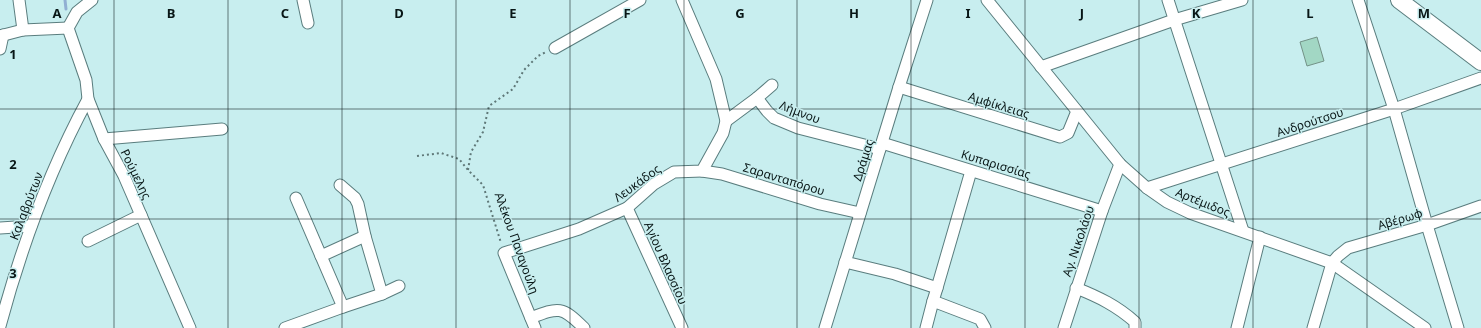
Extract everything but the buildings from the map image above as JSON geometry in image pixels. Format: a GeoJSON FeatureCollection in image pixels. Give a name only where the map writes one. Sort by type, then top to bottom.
{"type":"FeatureCollection","features":[{"type":"Feature","properties":{"kind":"main road"},"geometry":{"type":"LineString","coordinates":[[1399,0],[1481,62]]}},
{"type":"Feature","properties":{"kind":"street"},"geometry":{"type":"LineString","coordinates":[[19,0],[22,30]]}},
{"type":"Feature","properties":{"kind":"street"},"geometry":{"type":"LineString","coordinates":[[0,49],[1,35],[22,30],[68,28],[77,12],[92,0]]}},
{"type":"Feature","properties":{"kind":"street"},"geometry":{"type":"LineString","coordinates":[[303,0],[308,23]]}},
{"type":"Feature","properties":{"kind":"street"},"geometry":{"type":"LineString","coordinates":[[555,48],[640,0]]}},
{"type":"Feature","properties":{"kind":"street"},"geometry":{"type":"LineString","coordinates":[[682,0],[716,79],[726,121],[723,133],[702,171]]}},
{"type":"Feature","properties":{"kind":"street","name":"Δράμας"},"geometry":{"type":"LineString","coordinates":[[825,328],[927,0]]}},
{"type":"Feature","properties":{"kind":"street","name":"Αρτέμιδος"},"geometry":{"type":"LineString","coordinates":[[987,0],[1120,164],[1147,188],[1167,202],[1190,213],[1332,263],[1425,328]]}},
{"type":"Feature","properties":{"kind":"street"},"geometry":{"type":"LineString","coordinates":[[1168,0],[1243,232]]}},
{"type":"Feature","properties":{"kind":"street"},"geometry":{"type":"LineString","coordinates":[[1041,67],[1174,20],[1242,0]]}},
{"type":"Feature","properties":{"kind":"street"},"geometry":{"type":"LineString","coordinates":[[1358,0],[1394,109],[1458,328]]}},
{"type":"Feature","properties":{"kind":"street","name":"Ρούμελης"},"geometry":{"type":"LineString","coordinates":[[68,28],[86,80],[88,99],[104,139],[124,176],[190,328]]}},
{"type":"Feature","properties":{"kind":"street","name":"Ανδρούτσου"},"geometry":{"type":"LineString","coordinates":[[1147,188],[1394,109],[1481,78]]}},
{"type":"Feature","properties":{"kind":"street"},"geometry":{"type":"LineString","coordinates":[[726,121],[772,85]]}},
{"type":"Feature","properties":{"kind":"street","name":"Αμφίκλειας"},"geometry":{"type":"LineString","coordinates":[[899,87],[1060,137],[1068,134],[1077,111]]}},
{"type":"Feature","properties":{"kind":"street","name":"Λήμνου"},"geometry":{"type":"LineString","coordinates":[[757,98],[774,118],[798,128],[881,146]]}},
{"type":"Feature","properties":{"kind":"street","name":"Καλαβρύτων"},"geometry":{"type":"LineString","coordinates":[[0,326],[11,285],[31,226],[57,161],[88,99]]}},
{"type":"Feature","properties":{"kind":"street"},"geometry":{"type":"LineString","coordinates":[[104,139],[222,129]]}},
{"type":"Feature","properties":{"kind":"street","name":"Κυπαρισσίας"},"geometry":{"type":"LineString","coordinates":[[881,146],[972,170],[1102,210]]}},
{"type":"Feature","properties":{"kind":"street","name":"Αγ. Νικολάου"},"geometry":{"type":"LineString","coordinates":[[1064,328],[1102,210],[1120,164]]}},
{"type":"Feature","properties":{"kind":"street"},"geometry":{"type":"LineString","coordinates":[[926,328],[972,170]]}},
{"type":"Feature","properties":{"kind":"street","name":"Λευκάδος"},"geometry":{"type":"LineString","coordinates":[[504,253],[579,229],[628,208],[654,184],[674,172],[702,171]]}},
{"type":"Feature","properties":{"kind":"street","name":"Σαρανταπόρου"},"geometry":{"type":"LineString","coordinates":[[702,171],[722,174],[820,204],[860,213]]}},
{"type":"Feature","properties":{"kind":"street"},"geometry":{"type":"LineString","coordinates":[[340,184],[355,198],[358,204],[365,236],[382,294]]}},
{"type":"Feature","properties":{"kind":"street"},"geometry":{"type":"LineString","coordinates":[[296,198],[342,307]]}},
{"type":"Feature","properties":{"kind":"street","name":"Αβέρωφ"},"geometry":{"type":"LineString","coordinates":[[1332,263],[1348,248],[1427,225],[1481,206]]}},
{"type":"Feature","properties":{"kind":"street","name":"Αγίου Βλασσίου"},"geometry":{"type":"LineString","coordinates":[[628,208],[682,328]]}},
{"type":"Feature","properties":{"kind":"street"},"geometry":{"type":"LineString","coordinates":[[88,241],[141,215]]}},
{"type":"Feature","properties":{"kind":"street"},"geometry":{"type":"LineString","coordinates":[[0,228],[31,226]]}},
{"type":"Feature","properties":{"kind":"street"},"geometry":{"type":"LineString","coordinates":[[321,256],[365,236]]}},
{"type":"Feature","properties":{"kind":"street"},"geometry":{"type":"LineString","coordinates":[[1237,328],[1260,238]]}},
{"type":"Feature","properties":{"kind":"street","name":"Αλέκου Παναγούλη"},"geometry":{"type":"LineString","coordinates":[[504,253],[533,323]]}},
{"type":"Feature","properties":{"kind":"street"},"geometry":{"type":"LineString","coordinates":[[845,262],[895,274],[937,288]]}},
{"type":"Feature","properties":{"kind":"street"},"geometry":{"type":"LineString","coordinates":[[1313,328],[1332,263]]}},
{"type":"Feature","properties":{"kind":"street"},"geometry":{"type":"LineString","coordinates":[[285,328],[382,294],[399,286]]}},
{"type":"Feature","properties":{"kind":"street"},"geometry":{"type":"LineString","coordinates":[[1076,288],[1100,297],[1119,309],[1135,322],[1135,328]]}},
{"type":"Feature","properties":{"kind":"street"},"geometry":{"type":"LineString","coordinates":[[933,301],[980,319],[985,328]]}},
{"type":"Feature","properties":{"kind":"street"},"geometry":{"type":"LineString","coordinates":[[533,323],[552,310],[563,311],[574,318],[584,328]]}},
{"type":"Feature","properties":{"kind":"path"},"geometry":{"type":"LineString","coordinates":[[468,170],[471,152],[483,132],[489,106],[513,89],[524,70],[538,56],[555,48]]}},
{"type":"Feature","properties":{"kind":"path","name":"Αλέκου Παναγούλη"},"geometry":{"type":"LineString","coordinates":[[417,156],[442,154],[459,159],[483,185],[504,253]]}},
{"type":"Feature","properties":{"kind":"waterway"},"geometry":{"type":"LineString","coordinates":[[65,0],[66,9]]}}]}
